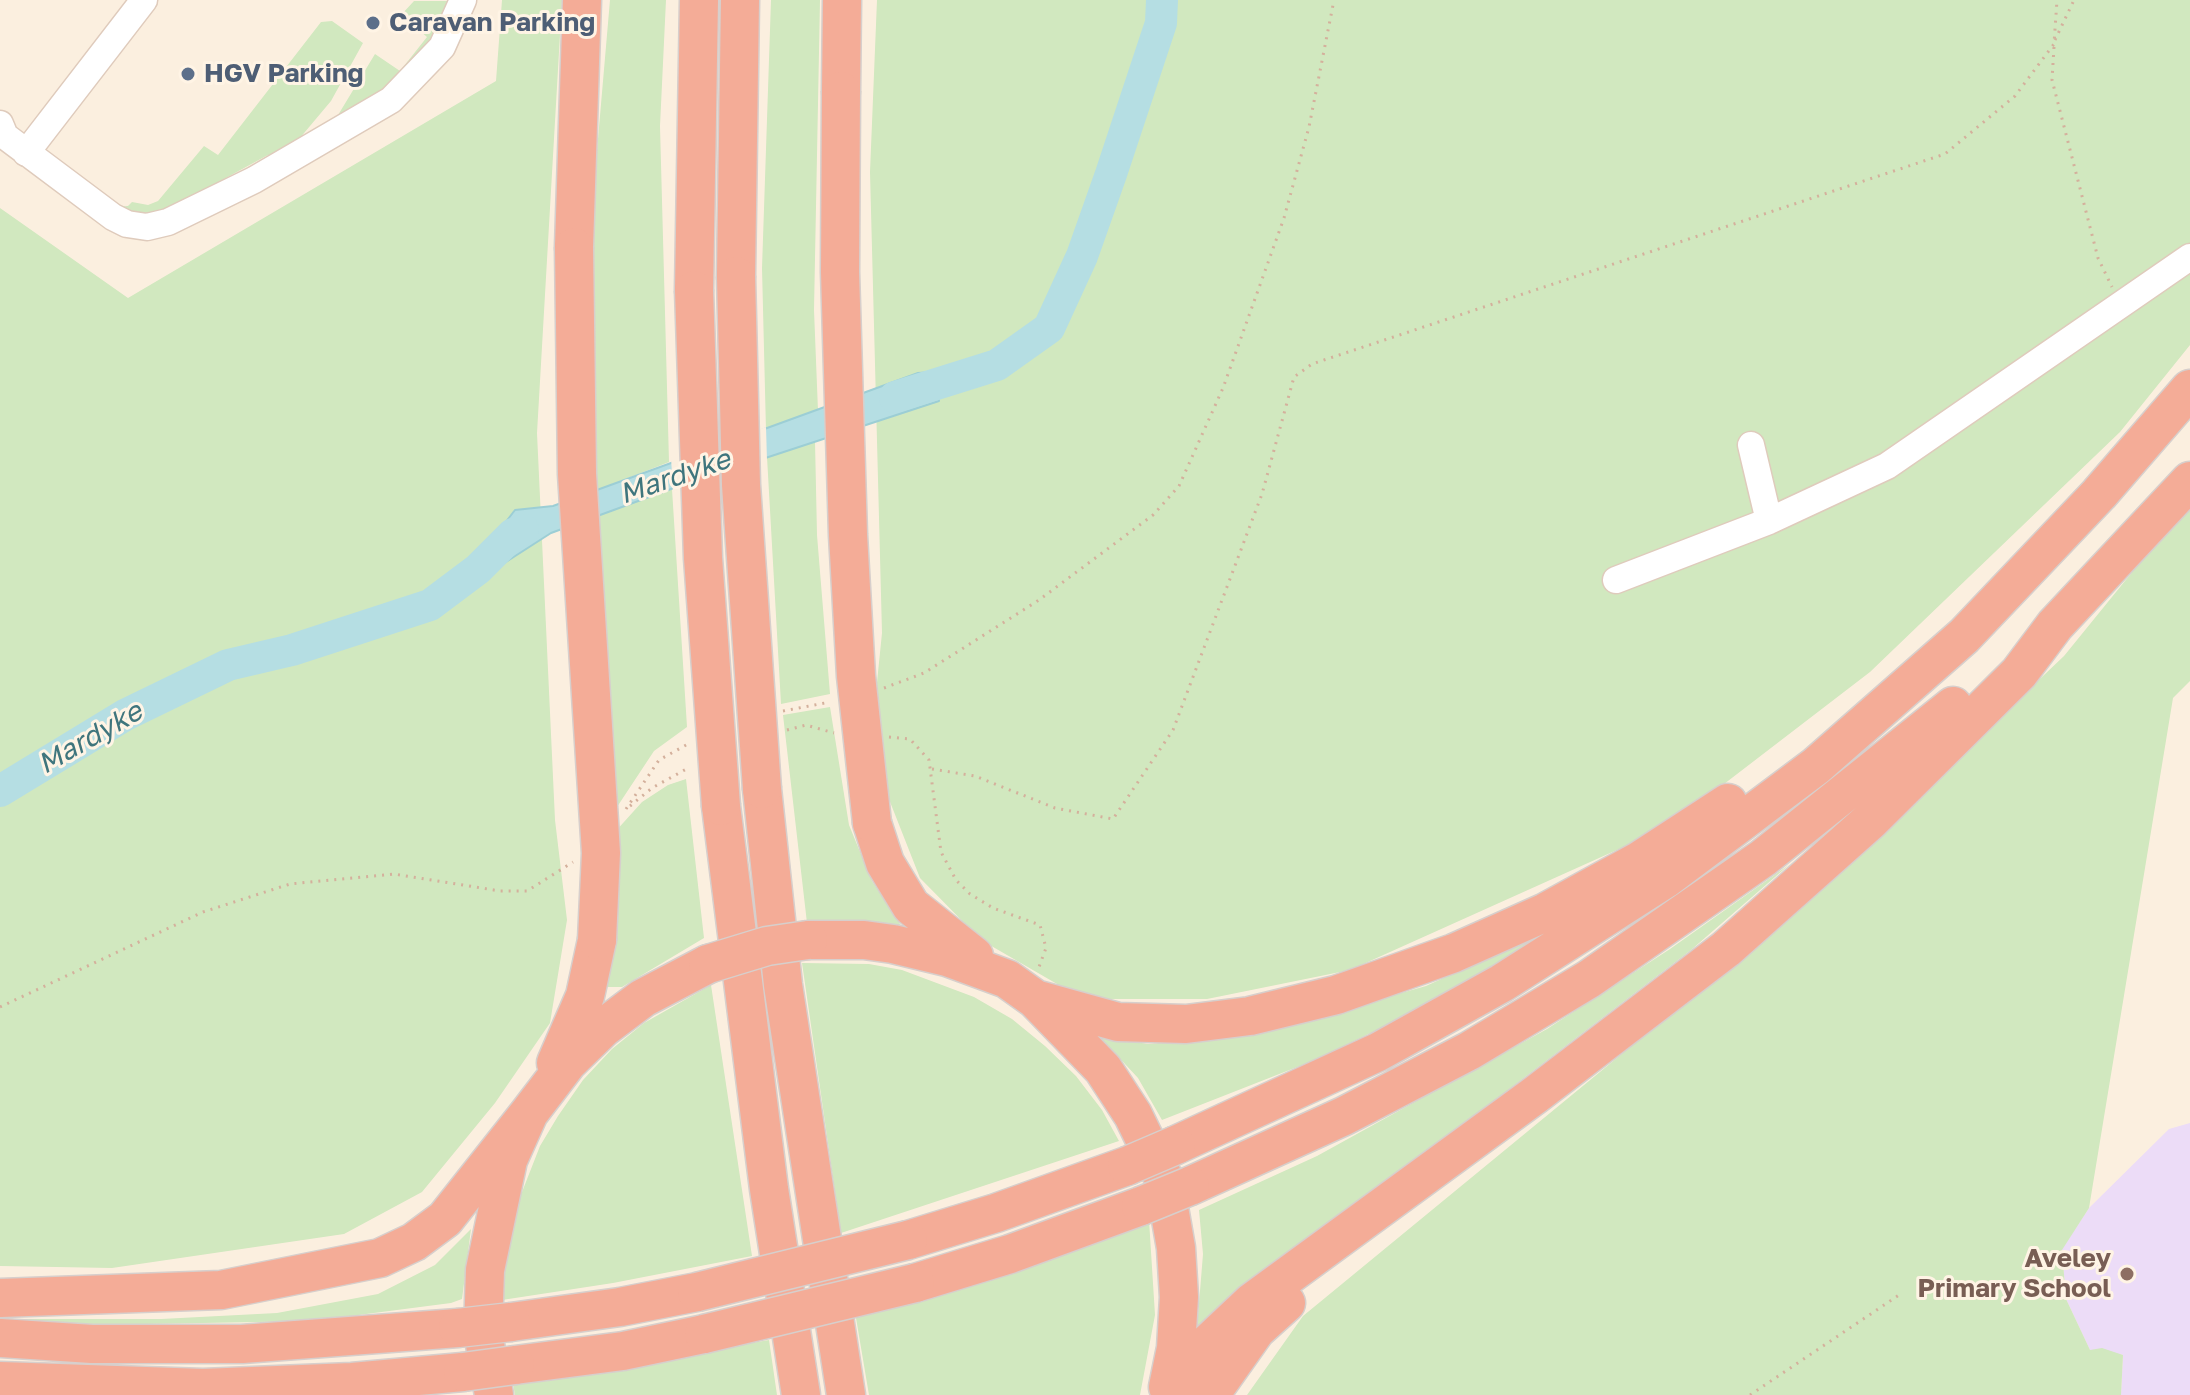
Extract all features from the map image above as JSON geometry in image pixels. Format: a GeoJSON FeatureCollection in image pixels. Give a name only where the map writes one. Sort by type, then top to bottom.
{"type":"FeatureCollection","features":[{"type":"Feature","properties":{"kind":"highway"},"geometry":{"type":"LineString","coordinates":[[505,1380],[483,1333],[485,1270],[497,1198],[508,1160],[585,996],[597,940],[601,853],[577,474],[574,247],[582,0]]}},
{"type":"Feature","properties":{"kind":"highway"},"geometry":{"type":"LineString","coordinates":[[699,0],[694,290],[703,558],[721,806],[764,1157],[801,1395]]}},
{"type":"Feature","properties":{"kind":"highway"},"geometry":{"type":"LineString","coordinates":[[740,0],[736,276],[744,539],[762,789],[799,1102],[846,1395]]}},
{"type":"Feature","properties":{"kind":"highway"},"geometry":{"type":"LineString","coordinates":[[842,0],[840,287],[848,535],[859,705],[872,823],[885,863],[911,906],[1022,989],[1082,1045],[1118,1090],[1164,1179],[1176,1248],[1179,1297],[1176,1348],[1168,1395]]}},
{"type":"Feature","properties":{"kind":"highway"},"geometry":{"type":"LineString","coordinates":[[0,1338],[92,1344],[242,1344],[458,1328],[620,1307],[697,1292],[908,1240],[996,1213],[1127,1166],[1263,1108],[1442,1017],[1550,954],[1665,879],[1816,766],[1964,636],[2099,494],[2190,389]]}},
{"type":"Feature","properties":{"kind":"highway"},"geometry":{"type":"LineString","coordinates":[[1168,1395],[1219,1330],[1301,1264],[1450,1158],[1726,949],[1871,820],[2019,673],[2055,625],[2190,481]]}},
{"type":"Feature","properties":{"kind":"highway"},"geometry":{"type":"LineString","coordinates":[[0,1298],[221,1290],[380,1258],[414,1242],[445,1219],[568,1062],[603,1028],[643,998],[708,964],[767,946],[808,940],[864,940],[908,947],[970,964],[1022,989],[1118,1022],[1213,1022],[1336,995],[1454,953],[1546,912],[1639,861],[1798,752],[1972,611],[2003,593]]}},
{"type":"Feature","properties":{"kind":"highway"},"geometry":{"type":"LineString","coordinates":[[0,1381],[203,1388],[352,1382],[463,1372],[505,1380],[915,1283],[1010,1254],[1141,1206],[1358,1109],[1469,1051],[1589,979],[1763,858],[1947,712],[2003,659],[2055,625]]}},
{"type":"Feature","properties":{"kind":"highway"},"geometry":{"type":"LineString","coordinates":[[1210,1395],[1256,1330],[1450,1158]]}},
{"type":"Feature","properties":{"kind":"lane"},"geometry":{"type":"LineString","coordinates":[[26,153],[144,0]]}},
{"type":"Feature","properties":{"kind":"lane"},"geometry":{"type":"LineString","coordinates":[[0,124],[5,136],[26,153],[127,224],[147,227],[168,222],[254,180],[391,100],[442,47],[463,0]]}},
{"type":"Feature","properties":{"kind":"lane"},"geometry":{"type":"LineString","coordinates":[[1616,580],[1769,521],[1887,466],[2190,257]]}},
{"type":"Feature","properties":{"kind":"lane"},"geometry":{"type":"LineString","coordinates":[[1751,445],[1769,521]]}},
{"type":"Feature","properties":{"kind":"path"},"geometry":{"type":"LineString","coordinates":[[880,689],[924,673],[1039,600],[1153,515],[1179,486],[1223,388],[1284,218],[1309,127],[1334,0]]}},
{"type":"Feature","properties":{"kind":"path"},"geometry":{"type":"LineString","coordinates":[[2057,0],[2052,80],[2098,258],[2121,306]]}},
{"type":"Feature","properties":{"kind":"path"},"geometry":{"type":"LineString","coordinates":[[932,769],[975,776],[1055,808],[1113,819],[1173,730],[1262,494],[1294,377],[1312,364],[1945,154],[2015,96],[2054,44],[2074,0]]}},
{"type":"Feature","properties":{"kind":"path"},"geometry":{"type":"LineString","coordinates":[[777,712],[841,699]]}},
{"type":"Feature","properties":{"kind":"path"},"geometry":{"type":"LineString","coordinates":[[777,733],[806,725],[846,734]]}},
{"type":"Feature","properties":{"kind":"path"},"geometry":{"type":"LineString","coordinates":[[884,736],[910,739],[929,760],[939,842],[947,868],[970,894],[993,908],[1032,920],[1045,933],[1046,948],[1039,967],[1022,989]]}},
{"type":"Feature","properties":{"kind":"path"},"geometry":{"type":"LineString","coordinates":[[622,815],[659,760],[693,742]]}},
{"type":"Feature","properties":{"kind":"path"},"geometry":{"type":"LineString","coordinates":[[626,808],[652,788],[696,765]]}},
{"type":"Feature","properties":{"kind":"path"},"geometry":{"type":"LineString","coordinates":[[0,1007],[203,912],[290,884],[394,874],[500,891],[527,891],[577,859]]}},
{"type":"Feature","properties":{"kind":"path"},"geometry":{"type":"LineString","coordinates":[[1750,1395],[1899,1295]]}},
{"type":"Feature","properties":{"kind":"shaded area","name":"Aveley Primary School"},"geometry":{"type":"Polygon","coordinates":[[[2190,1123],[2190,1395],[2121,1395],[2123,1355],[2090,1350],[2066,1299],[2062,1249],[2089,1208],[2169,1129],[2190,1123]]]}},
{"type":"Feature","properties":{"kind":"green space"},"geometry":{"type":"Polygon","coordinates":[[[502,0],[562,0],[537,433],[555,820],[567,920],[550,1023],[495,1103],[422,1192],[344,1234],[112,1268],[0,1266],[0,208],[128,298],[496,81],[502,0]]]}},
{"type":"Feature","properties":{"kind":"green space"},"geometry":{"type":"Polygon","coordinates":[[[610,0],[666,0],[660,126],[669,462],[597,490],[592,459],[589,243],[610,0]]]}},
{"type":"Feature","properties":{"kind":"green space"},"geometry":{"type":"Polygon","coordinates":[[[771,0],[820,0],[814,310],[818,411],[766,431],[762,268],[771,0]]]}},
{"type":"Feature","properties":{"kind":"green space"},"geometry":{"type":"Polygon","coordinates":[[[877,0],[2190,0],[2190,345],[2120,432],[1870,672],[1668,827],[1350,970],[1207,999],[1083,999],[981,940],[920,878],[870,751],[882,633],[870,172],[877,0]]]}},
{"type":"Feature","properties":{"kind":"green space"},"geometry":{"type":"Polygon","coordinates":[[[414,1],[451,1],[433,43],[410,72],[332,125],[375,54],[400,71],[427,37],[401,15],[414,1]]]}},
{"type":"Feature","properties":{"kind":"green space"},"geometry":{"type":"Polygon","coordinates":[[[332,21],[363,43],[331,101],[294,145],[266,156],[160,214],[146,217],[116,207],[128,206],[132,202],[148,205],[158,201],[204,146],[218,155],[321,22],[332,21]]]}},
{"type":"Feature","properties":{"kind":"green space"},"geometry":{"type":"Polygon","coordinates":[[[815,441],[817,535],[830,694],[781,704],[767,457],[815,441]]]}},
{"type":"Feature","properties":{"kind":"green space"},"geometry":{"type":"Polygon","coordinates":[[[672,489],[687,727],[654,751],[615,810],[595,517],[672,489]]]}},
{"type":"Feature","properties":{"kind":"green space"},"geometry":{"type":"Polygon","coordinates":[[[2190,501],[2190,681],[2173,698],[2089,1208],[2062,1250],[2066,1299],[2090,1350],[2102,1348],[2123,1355],[2121,1395],[1247,1395],[1303,1316],[1797,910],[2064,656],[2190,501]]]}},
{"type":"Feature","properties":{"kind":"green space"},"geometry":{"type":"Polygon","coordinates":[[[830,707],[849,825],[872,881],[904,930],[807,923],[783,715],[830,707]]]}},
{"type":"Feature","properties":{"kind":"green space"},"geometry":{"type":"Polygon","coordinates":[[[686,779],[704,938],[622,987],[607,987],[602,980],[605,843],[642,802],[668,785],[686,779]]]}},
{"type":"Feature","properties":{"kind":"green space"},"geometry":{"type":"Polygon","coordinates":[[[1790,864],[1691,950],[1197,1328],[1203,1254],[1199,1210],[1317,1156],[1547,1029],[1670,949],[1790,864]]]}},
{"type":"Feature","properties":{"kind":"green space"},"geometry":{"type":"Polygon","coordinates":[[[1628,885],[1430,1004],[1315,1060],[1162,1120],[1138,1078],[1099,1036],[1148,1044],[1215,1038],[1331,1013],[1426,986],[1514,946],[1628,885]]]}},
{"type":"Feature","properties":{"kind":"green space"},"geometry":{"type":"Polygon","coordinates":[[[802,963],[869,964],[902,970],[974,997],[1012,1019],[1076,1076],[1102,1110],[1119,1141],[841,1233],[802,963]]]}},
{"type":"Feature","properties":{"kind":"green space"},"geometry":{"type":"Polygon","coordinates":[[[711,985],[752,1256],[613,1283],[502,1300],[503,1269],[513,1215],[540,1146],[558,1116],[583,1080],[612,1049],[644,1023],[711,985]]]}},
{"type":"Feature","properties":{"kind":"green space"},"geometry":{"type":"Polygon","coordinates":[[[1149,1220],[1155,1315],[1140,1395],[869,1395],[856,1318],[1014,1269],[1149,1220]]]}},
{"type":"Feature","properties":{"kind":"green space"},"geometry":{"type":"Polygon","coordinates":[[[471,1229],[462,1299],[451,1303],[312,1321],[92,1325],[0,1319],[161,1319],[277,1313],[378,1294],[435,1265],[471,1229]]]}},
{"type":"Feature","properties":{"kind":"green space"},"geometry":{"type":"Polygon","coordinates":[[[769,1340],[777,1395],[515,1395],[513,1384],[769,1340]]]}},
{"type":"Feature","properties":{"kind":"water"},"geometry":{"type":"Polygon","coordinates":[[[933,372],[939,401],[671,489],[551,533],[495,569],[488,545],[515,510],[553,506],[918,373],[933,372]]]}},
{"type":"Feature","properties":{"kind":"pier"},"geometry":{"type":"Polygon","coordinates":[[[766,427],[767,461],[673,492],[671,457],[766,427]]]}},
{"type":"Feature","properties":{"kind":"waterway","name":"Mardyke"},"geometry":{"type":"LineString","coordinates":[[895,397],[997,365],[1049,328],[1082,256],[1111,174],[1161,23],[1162,0]]}},
{"type":"Feature","properties":{"kind":"waterway","name":"Mardyke"},"geometry":{"type":"LineString","coordinates":[[0,791],[125,715],[228,665],[292,650],[430,605],[478,569],[513,534],[523,530]]}},
{"type":"Feature","properties":{"kind":"place","name":"Caravan Parking"},"geometry":{"type":"Point","coordinates":[373,23]}},
{"type":"Feature","properties":{"kind":"place","name":"HGV Parking"},"geometry":{"type":"Point","coordinates":[188,74]}},
{"type":"Feature","properties":{"kind":"place","name":"Aveley Primary School"},"geometry":{"type":"Point","coordinates":[2127,1274]}}]}
